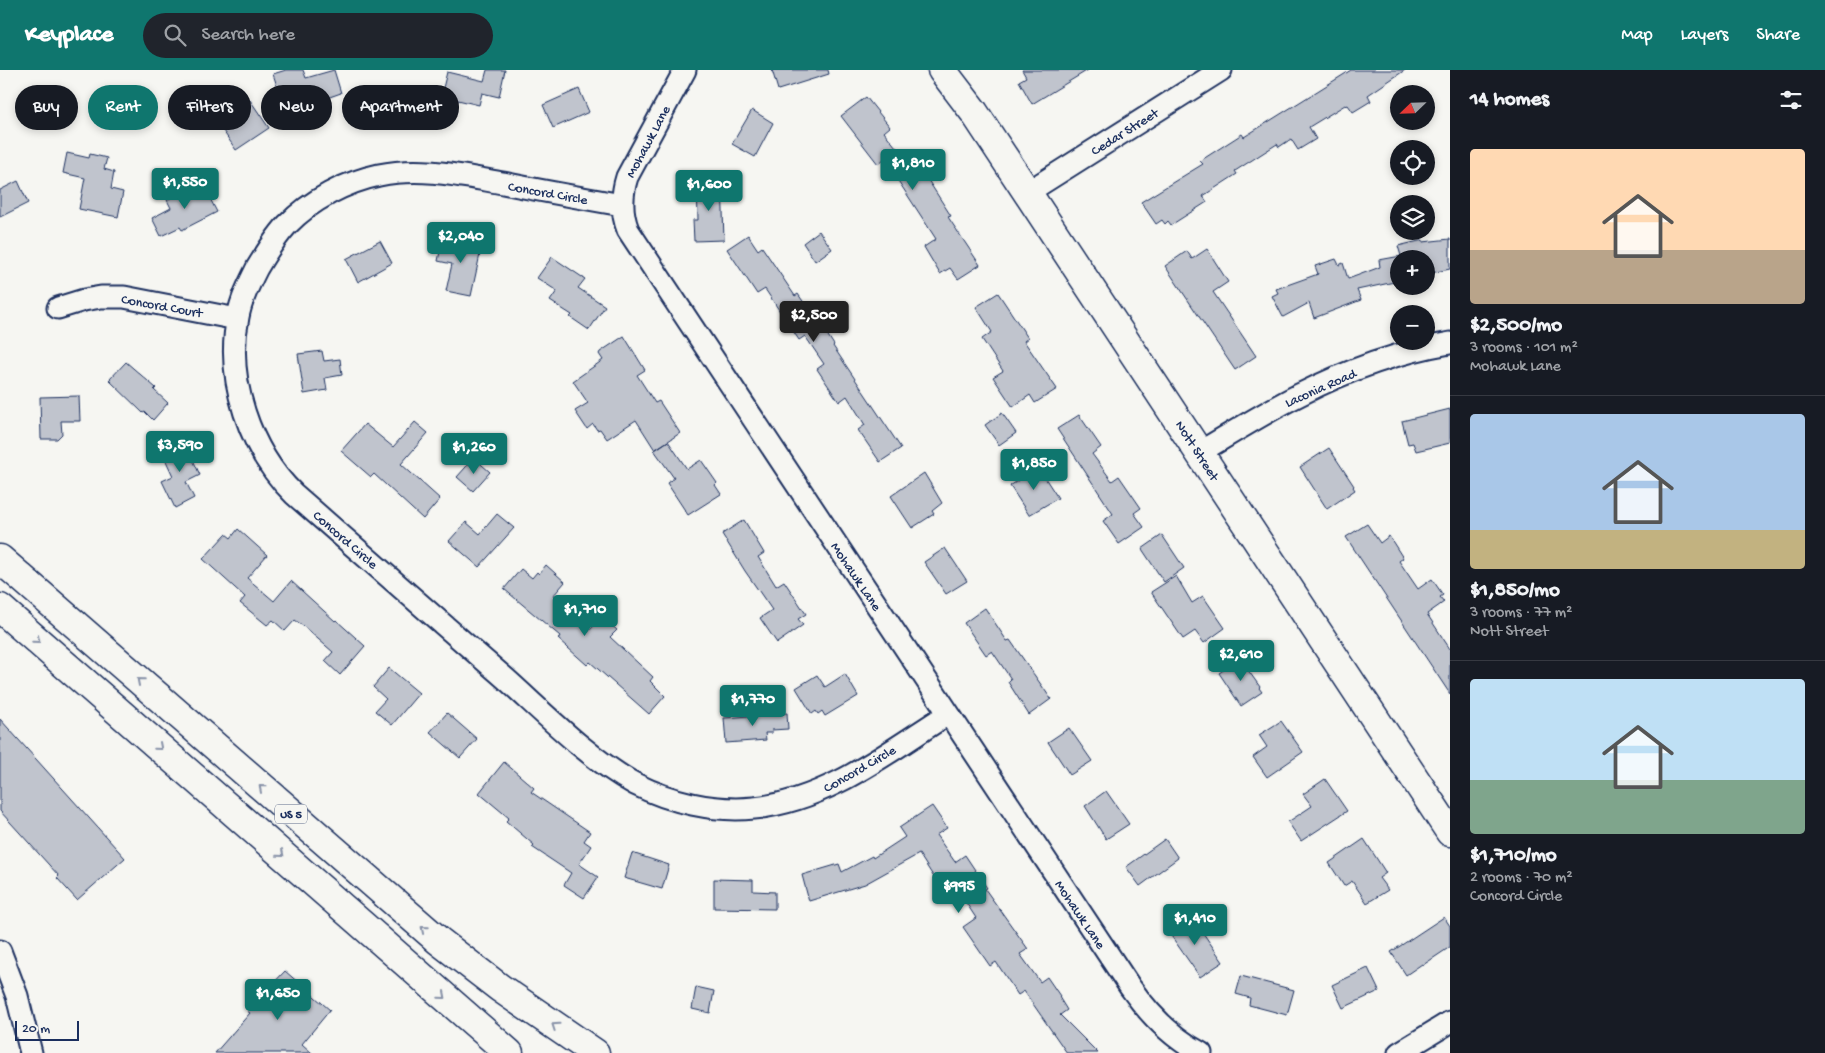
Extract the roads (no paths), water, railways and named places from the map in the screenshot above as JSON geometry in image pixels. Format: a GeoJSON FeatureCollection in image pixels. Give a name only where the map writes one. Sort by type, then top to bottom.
{"type":"FeatureCollection","features":[{"type":"Feature","properties":{"kind":"main road","name":"Nott Street"},"geometry":{"type":"LineString","coordinates":[[942,70],[974,112],[1028,192],[1450,832]]}},
{"type":"Feature","properties":{"kind":"main road","name":"US 5"},"geometry":{"type":"LineString","coordinates":[[0,559],[439,941],[500,988],[595,1053]]}},
{"type":"Feature","properties":{"kind":"main road","name":"US 5"},"geometry":{"type":"LineString","coordinates":[[0,608],[509,1053]]}},
{"type":"Feature","properties":{"kind":"street","name":"Mohawk Lane"},"geometry":{"type":"LineString","coordinates":[[685,70],[627,177],[623,190],[622,205],[625,221],[633,239],[1140,1001],[1163,1026],[1201,1053]]}},
{"type":"Feature","properties":{"kind":"street","name":"Cedar Street"},"geometry":{"type":"LineString","coordinates":[[1028,192],[1221,70]]}},
{"type":"Feature","properties":{"kind":"street","name":"Concord Circle"},"geometry":{"type":"LineString","coordinates":[[622,205],[436,172],[402,171],[380,174],[361,180],[326,196],[299,214],[287,225],[267,251],[255,272],[244,294],[235,332],[239,391],[244,410],[256,442],[278,477],[294,494],[593,755],[627,779],[654,792],[703,806],[735,809],[767,806],[803,797],[828,787],[857,771],[948,714]]}},
{"type":"Feature","properties":{"kind":"street","name":"Concord Court"},"geometry":{"type":"LineString","coordinates":[[58,308],[92,299],[124,297],[237,319]]}},
{"type":"Feature","properties":{"kind":"street","name":"Laconia Road"},"geometry":{"type":"LineString","coordinates":[[1200,452],[1289,400],[1330,380],[1398,356],[1450,343]]}},
{"type":"Feature","properties":{"kind":"street"},"geometry":{"type":"LineString","coordinates":[[0,950],[17,996],[32,1053]]}},
{"type":"Feature","properties":{"kind":"street"},"geometry":{"type":"LineString","coordinates":[[1399,1053],[1450,1022]]}}]}
